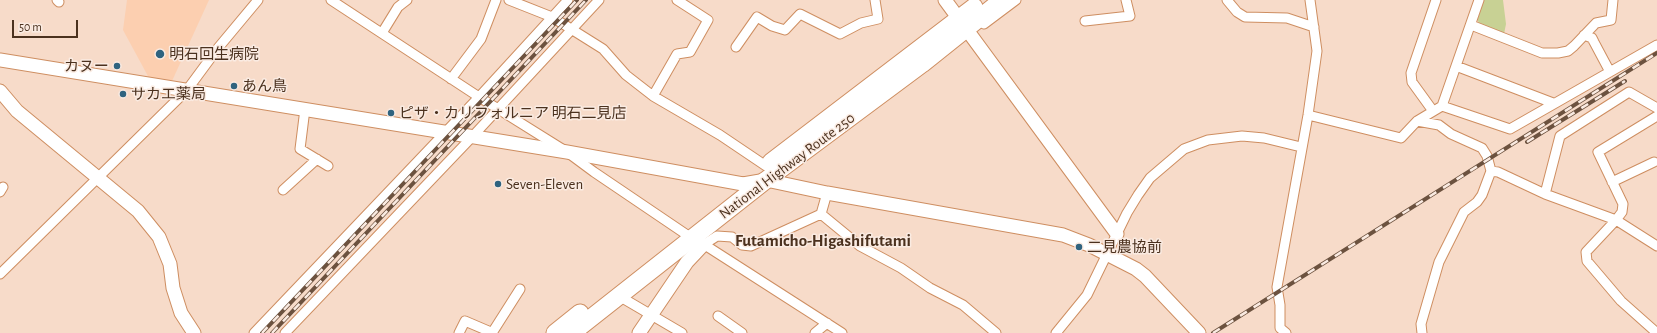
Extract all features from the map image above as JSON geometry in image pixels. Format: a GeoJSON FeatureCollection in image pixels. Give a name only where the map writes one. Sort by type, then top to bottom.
{"type":"FeatureCollection","features":[{"type":"Feature","properties":{"kind":"highway","name":"National Highway Route 250"},"geometry":{"type":"LineString","coordinates":[[572,333],[693,239],[766,173],[922,64],[962,24],[983,0]]}},
{"type":"Feature","properties":{"kind":"highway","name":"National Highway Route 250"},"geometry":{"type":"LineString","coordinates":[[962,24],[1002,0]]}},
{"type":"Feature","properties":{"kind":"highway","name":"National Highway Route 250"},"geometry":{"type":"LineString","coordinates":[[555,333],[693,239],[743,184],[766,173]]}},
{"type":"Feature","properties":{"kind":"street"},"geometry":{"type":"LineString","coordinates":[[0,273],[187,90],[218,48],[258,0]]}},
{"type":"Feature","properties":{"kind":"street"},"geometry":{"type":"LineString","coordinates":[[331,0],[479,97],[567,152],[693,239],[708,247],[842,333]]}},
{"type":"Feature","properties":{"kind":"street"},"geometry":{"type":"LineString","coordinates":[[382,33],[398,6],[407,0]]}},
{"type":"Feature","properties":{"kind":"street"},"geometry":{"type":"LineString","coordinates":[[451,78],[481,39],[496,0]]}},
{"type":"Feature","properties":{"kind":"street"},"geometry":{"type":"LineString","coordinates":[[509,0],[519,2],[552,16],[603,49],[626,75],[653,96],[720,135],[766,173],[827,193],[1063,235],[1089,244],[1145,276],[1199,333]]}},
{"type":"Feature","properties":{"kind":"street"},"geometry":{"type":"LineString","coordinates":[[254,333],[479,97],[568,0]]}},
{"type":"Feature","properties":{"kind":"street"},"geometry":{"type":"LineString","coordinates":[[285,333],[599,0]]}},
{"type":"Feature","properties":{"kind":"street"},"geometry":{"type":"LineString","coordinates":[[653,96],[677,54],[690,52],[708,20],[677,0]]}},
{"type":"Feature","properties":{"kind":"street"},"geometry":{"type":"LineString","coordinates":[[736,47],[756,17],[772,26],[784,30],[800,14],[840,34],[861,23],[878,19],[875,0]]}},
{"type":"Feature","properties":{"kind":"street"},"geometry":{"type":"LineString","coordinates":[[944,0],[1117,234]]}},
{"type":"Feature","properties":{"kind":"street"},"geometry":{"type":"LineString","coordinates":[[962,24],[969,0]]}},
{"type":"Feature","properties":{"kind":"street"},"geometry":{"type":"LineString","coordinates":[[962,24],[985,24],[1016,0]]}},
{"type":"Feature","properties":{"kind":"street"},"geometry":{"type":"LineString","coordinates":[[1085,22],[1130,16],[1126,0]]}},
{"type":"Feature","properties":{"kind":"street"},"geometry":{"type":"LineString","coordinates":[[1226,0],[1237,12],[1245,17],[1287,18],[1314,27]]}},
{"type":"Feature","properties":{"kind":"street"},"geometry":{"type":"LineString","coordinates":[[1286,333],[1280,328],[1280,306],[1277,287],[1308,115],[1317,52],[1310,0]]}},
{"type":"Feature","properties":{"kind":"street"},"geometry":{"type":"LineString","coordinates":[[1433,111],[1412,82],[1411,73],[1436,0]]}},
{"type":"Feature","properties":{"kind":"street"},"geometry":{"type":"LineString","coordinates":[[1308,115],[1401,138],[1417,121],[1442,106],[1479,0]]}},
{"type":"Feature","properties":{"kind":"street"},"geometry":{"type":"LineString","coordinates":[[1471,25],[1542,53],[1558,54],[1568,51],[1596,23],[1611,20],[1613,0]]}},
{"type":"Feature","properties":{"kind":"street"},"geometry":{"type":"LineString","coordinates":[[1584,35],[1592,38],[1610,72]]}},
{"type":"Feature","properties":{"kind":"street"},"geometry":{"type":"LineString","coordinates":[[1442,106],[1510,129],[1553,103],[1657,45]]}},
{"type":"Feature","properties":{"kind":"street"},"geometry":{"type":"LineString","coordinates":[[0,60],[472,136],[743,184]]}},
{"type":"Feature","properties":{"kind":"street"},"geometry":{"type":"LineString","coordinates":[[1456,66],[1553,103]]}},
{"type":"Feature","properties":{"kind":"street"},"geometry":{"type":"LineString","coordinates":[[0,91],[17,111],[138,212],[159,237],[170,264],[173,288],[181,313],[194,333]]}},
{"type":"Feature","properties":{"kind":"street"},"geometry":{"type":"LineString","coordinates":[[1545,194],[1560,136],[1629,92],[1657,108]]}},
{"type":"Feature","properties":{"kind":"street"},"geometry":{"type":"LineString","coordinates":[[305,109],[300,149],[328,166]]}},
{"type":"Feature","properties":{"kind":"street"},"geometry":{"type":"LineString","coordinates":[[1657,116],[1598,152],[1623,204],[1622,212],[1616,220],[1586,252],[1587,261],[1621,301],[1657,333]]}},
{"type":"Feature","properties":{"kind":"street"},"geometry":{"type":"LineString","coordinates":[[1417,121],[1439,125],[1451,134],[1482,148],[1487,156],[1491,172],[1482,195],[1477,202],[1464,212],[1439,262],[1420,324],[1422,333]]}},
{"type":"Feature","properties":{"kind":"street"},"geometry":{"type":"LineString","coordinates":[[1056,333],[1087,296],[1127,213],[1150,178],[1184,149],[1208,140],[1242,136],[1264,138],[1302,147]]}},
{"type":"Feature","properties":{"kind":"street"},"geometry":{"type":"LineString","coordinates":[[282,190],[316,159]]}},
{"type":"Feature","properties":{"kind":"street"},"geometry":{"type":"LineString","coordinates":[[1612,182],[1654,162]]}},
{"type":"Feature","properties":{"kind":"street"},"geometry":{"type":"LineString","coordinates":[[1491,172],[1498,172],[1545,194],[1616,220],[1657,246]]}},
{"type":"Feature","properties":{"kind":"street"},"geometry":{"type":"LineString","coordinates":[[693,239],[717,236],[732,237],[742,245],[751,246],[821,214],[827,193]]}},
{"type":"Feature","properties":{"kind":"street"},"geometry":{"type":"LineString","coordinates":[[821,214],[860,246],[902,268],[930,288],[963,305],[996,333]]}},
{"type":"Feature","properties":{"kind":"street"},"geometry":{"type":"LineString","coordinates":[[639,333],[687,262],[693,239]]}},
{"type":"Feature","properties":{"kind":"street"},"geometry":{"type":"LineString","coordinates":[[459,333],[465,321],[493,333],[520,289]]}},
{"type":"Feature","properties":{"kind":"street"},"geometry":{"type":"LineString","coordinates":[[619,296],[682,333]]}},
{"type":"Feature","properties":{"kind":"street"},"geometry":{"type":"LineString","coordinates":[[718,316],[742,333]]}},
{"type":"Feature","properties":{"kind":"street"},"geometry":{"type":"LineString","coordinates":[[816,333],[827,323]]}},
{"type":"Feature","properties":{"kind":"shaded area","name":"明石回生病院"},"geometry":{"type":"Polygon","coordinates":[[[127,0],[209,0],[172,81],[149,78],[123,30],[127,0]]]}},
{"type":"Feature","properties":{"kind":"green space"},"geometry":{"type":"Polygon","coordinates":[[[1484,0],[1503,0],[1506,24],[1504,34],[1480,25],[1477,19],[1484,0]]]}},
{"type":"Feature","properties":{"kind":"railway"},"geometry":{"type":"LineString","coordinates":[[262,333],[577,0]]}},
{"type":"Feature","properties":{"kind":"railway"},"geometry":{"type":"LineString","coordinates":[[272,333],[586,0]]}},
{"type":"Feature","properties":{"kind":"railway"},"geometry":{"type":"LineString","coordinates":[[1213,333],[1657,53]]}},
{"type":"Feature","properties":{"kind":"railway"},"geometry":{"type":"LineString","coordinates":[[1527,142],[1625,81]]}},
{"type":"Feature","properties":{"kind":"place","name":"明石回生病院"},"geometry":{"type":"Point","coordinates":[160,54]}},
{"type":"Feature","properties":{"kind":"place","name":"カヌー"},"geometry":{"type":"Point","coordinates":[117,66]}},
{"type":"Feature","properties":{"kind":"place","name":"あん鳥"},"geometry":{"type":"Point","coordinates":[234,86]}},
{"type":"Feature","properties":{"kind":"place","name":"サカエ薬局"},"geometry":{"type":"Point","coordinates":[123,94]}},
{"type":"Feature","properties":{"kind":"place","name":"ピザ・カリフォルニア 明石二見店"},"geometry":{"type":"Point","coordinates":[391,113]}},
{"type":"Feature","properties":{"kind":"place","name":"Seven-Eleven"},"geometry":{"type":"Point","coordinates":[498,184]}},
{"type":"Feature","properties":{"kind":"place","name":"二見農協前"},"geometry":{"type":"Point","coordinates":[1079,247]}},
{"type":"Feature","properties":{"kind":"district","name":"Futamicho-Higashifutami"},"geometry":{"type":"Point","coordinates":[823,241]}}]}
